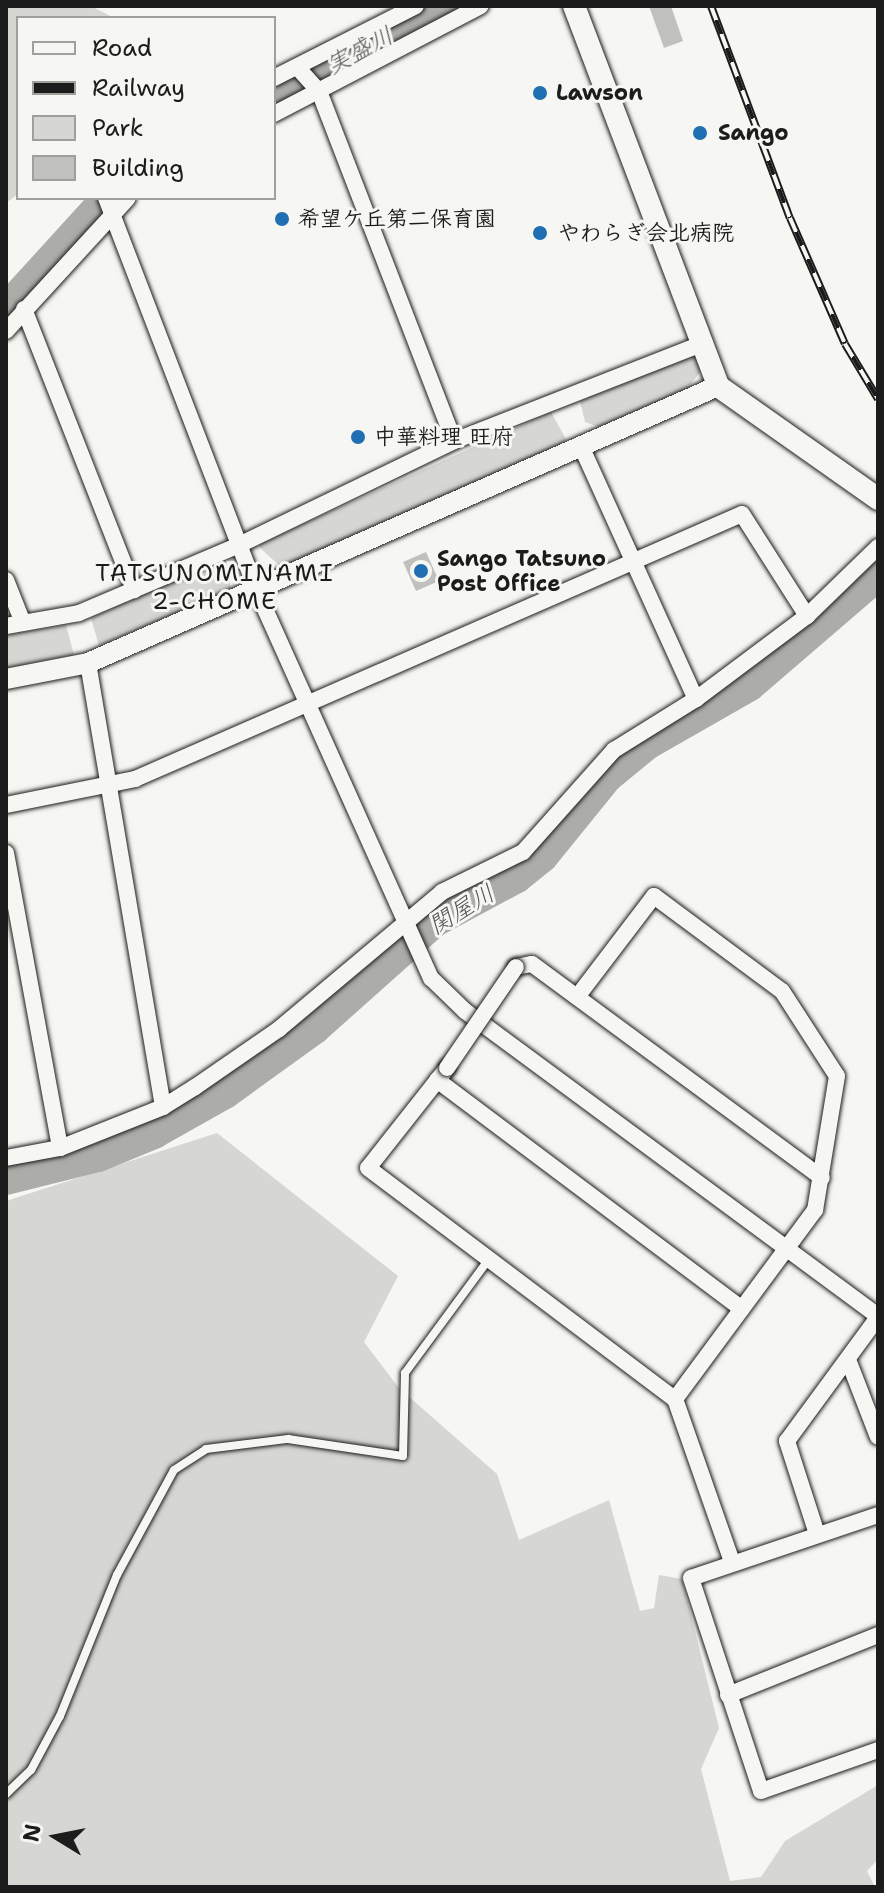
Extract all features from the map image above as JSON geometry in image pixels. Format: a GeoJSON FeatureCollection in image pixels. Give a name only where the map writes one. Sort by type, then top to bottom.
{"type":"FeatureCollection","features":[{"type":"Feature","properties":{"kind":"main road"},"geometry":{"type":"LineString","coordinates":[[574,6],[718,386],[878,499]]}},
{"type":"Feature","properties":{"kind":"street"},"geometry":{"type":"LineString","coordinates":[[276,77],[416,6]]}},
{"type":"Feature","properties":{"kind":"street"},"geometry":{"type":"LineString","coordinates":[[276,113],[315,88],[481,6]]}},
{"type":"Feature","properties":{"kind":"street"},"geometry":{"type":"LineString","coordinates":[[298,68],[315,88],[454,441]]}},
{"type":"Feature","properties":{"kind":"street"},"geometry":{"type":"LineString","coordinates":[[6,331],[109,205],[256,589],[416,952],[431,978],[465,1011],[788,1246],[878,1317],[849,1362],[787,1441],[817,1534]]}},
{"type":"Feature","properties":{"kind":"street"},"geometry":{"type":"LineString","coordinates":[[24,309],[134,590]]}},
{"type":"Feature","properties":{"kind":"street"},"geometry":{"type":"LineString","coordinates":[[6,580],[14,625],[79,613],[239,545],[454,441],[702,344]]}},
{"type":"Feature","properties":{"kind":"street"},"geometry":{"type":"LineString","coordinates":[[6,679],[88,663],[718,386]]}},
{"type":"Feature","properties":{"kind":"street"},"geometry":{"type":"LineString","coordinates":[[581,446],[696,699]]}},
{"type":"Feature","properties":{"kind":"street"},"geometry":{"type":"LineString","coordinates":[[6,805],[135,779],[634,558],[742,514],[807,616]]}},
{"type":"Feature","properties":{"kind":"street"},"geometry":{"type":"LineString","coordinates":[[6,1158],[60,1148],[163,1107],[279,1029],[406,929],[442,892],[523,852],[614,750],[696,699],[807,616],[878,547]]}},
{"type":"Feature","properties":{"kind":"street"},"geometry":{"type":"LineString","coordinates":[[88,663],[163,1107]]}},
{"type":"Feature","properties":{"kind":"street"},"geometry":{"type":"LineString","coordinates":[[6,853],[60,1148]]}},
{"type":"Feature","properties":{"kind":"street"},"geometry":{"type":"LineString","coordinates":[[577,997],[654,896],[782,991],[837,1076],[815,1210],[675,1399]]}},
{"type":"Feature","properties":{"kind":"street"},"geometry":{"type":"LineString","coordinates":[[732,1562],[675,1399],[368,1168],[442,1074],[516,967],[532,964],[822,1178]]}},
{"type":"Feature","properties":{"kind":"street"},"geometry":{"type":"LineString","coordinates":[[442,1074],[742,1309]]}},
{"type":"Feature","properties":{"kind":"street"},"geometry":{"type":"LineString","coordinates":[[849,1362],[878,1437]]}},
{"type":"Feature","properties":{"kind":"street"},"geometry":{"type":"LineString","coordinates":[[878,1515],[691,1578],[761,1791],[878,1750]]}},
{"type":"Feature","properties":{"kind":"street"},"geometry":{"type":"LineString","coordinates":[[728,1695],[878,1635]]}},
{"type":"Feature","properties":{"kind":"lane"},"geometry":{"type":"LineString","coordinates":[[6,1794],[31,1770],[53,1729],[117,1575],[174,1470],[206,1449],[288,1439],[403,1456],[405,1373],[489,1259]]}},
{"type":"Feature","properties":{"kind":"green space"},"geometry":{"type":"Polygon","coordinates":[[[6,6],[91,6],[110,16],[16,16],[16,196],[6,203],[6,6]]]}},
{"type":"Feature","properties":{"kind":"green space"},"geometry":{"type":"Polygon","coordinates":[[[695,350],[700,372],[687,389],[599,427],[585,422],[580,401],[695,350]]]}},
{"type":"Feature","properties":{"kind":"green space"},"geometry":{"type":"Polygon","coordinates":[[[551,412],[566,439],[561,445],[281,567],[260,548],[259,544],[551,412]]]}},
{"type":"Feature","properties":{"kind":"green space"},"geometry":{"type":"Polygon","coordinates":[[[219,560],[226,561],[231,589],[99,646],[91,618],[219,560]]]}},
{"type":"Feature","properties":{"kind":"green space"},"geometry":{"type":"Polygon","coordinates":[[[66,625],[74,655],[6,668],[6,635],[66,625]]]}},
{"type":"Feature","properties":{"kind":"green space"},"geometry":{"type":"Polygon","coordinates":[[[217,1133],[398,1276],[364,1342],[399,1388],[497,1474],[519,1540],[609,1500],[640,1611],[654,1608],[659,1575],[682,1579],[719,1728],[701,1769],[730,1881],[761,1877],[785,1841],[878,1785],[878,1859],[867,1871],[875,1887],[6,1887],[6,1201],[217,1133]]]}},
{"type":"Feature","properties":{"kind":"building"},"geometry":{"type":"Polygon","coordinates":[[[649,6],[671,6],[683,41],[664,48],[649,6]]]}},
{"type":"Feature","properties":{"kind":"building"},"geometry":{"type":"Polygon","coordinates":[[[426,552],[439,581],[416,591],[403,562],[426,552]]]}},
{"type":"Feature","properties":{"kind":"waterway","name":"実盛川"},"geometry":{"type":"LineString","coordinates":[[276,95],[445,6]]}},
{"type":"Feature","properties":{"kind":"waterway","name":"実盛川"},"geometry":{"type":"LineString","coordinates":[[6,308],[104,200]]}},
{"type":"Feature","properties":{"kind":"waterway","name":"関屋川"},"geometry":{"type":"LineString","coordinates":[[6,1180],[98,1157],[154,1134],[225,1094],[315,1029],[435,922],[517,878],[543,857],[607,778],[647,745],[750,686],[878,576]]}},
{"type":"Feature","properties":{"kind":"railway"},"geometry":{"type":"LineString","coordinates":[[711,6],[790,218],[845,344],[878,399]]}},
{"type":"Feature","properties":{"kind":"place","name":"Lawson"},"geometry":{"type":"Point","coordinates":[540,93]}},
{"type":"Feature","properties":{"kind":"place","name":"Sango"},"geometry":{"type":"Point","coordinates":[700,133]}},
{"type":"Feature","properties":{"kind":"place","name":"希望ケ丘第二保育園"},"geometry":{"type":"Point","coordinates":[282,219]}},
{"type":"Feature","properties":{"kind":"place","name":"やわらぎ会北病院"},"geometry":{"type":"Point","coordinates":[540,233]}},
{"type":"Feature","properties":{"kind":"place","name":"中華料理 旺府"},"geometry":{"type":"Point","coordinates":[358,437]}},
{"type":"Feature","properties":{"kind":"place","name":"Sango Tatsuno Post Office"},"geometry":{"type":"Point","coordinates":[421,571]}},
{"type":"Feature","properties":{"kind":"district","name":"TATSUNOMINAMI 2-CHOME"},"geometry":{"type":"Point","coordinates":[215,588]}}]}
